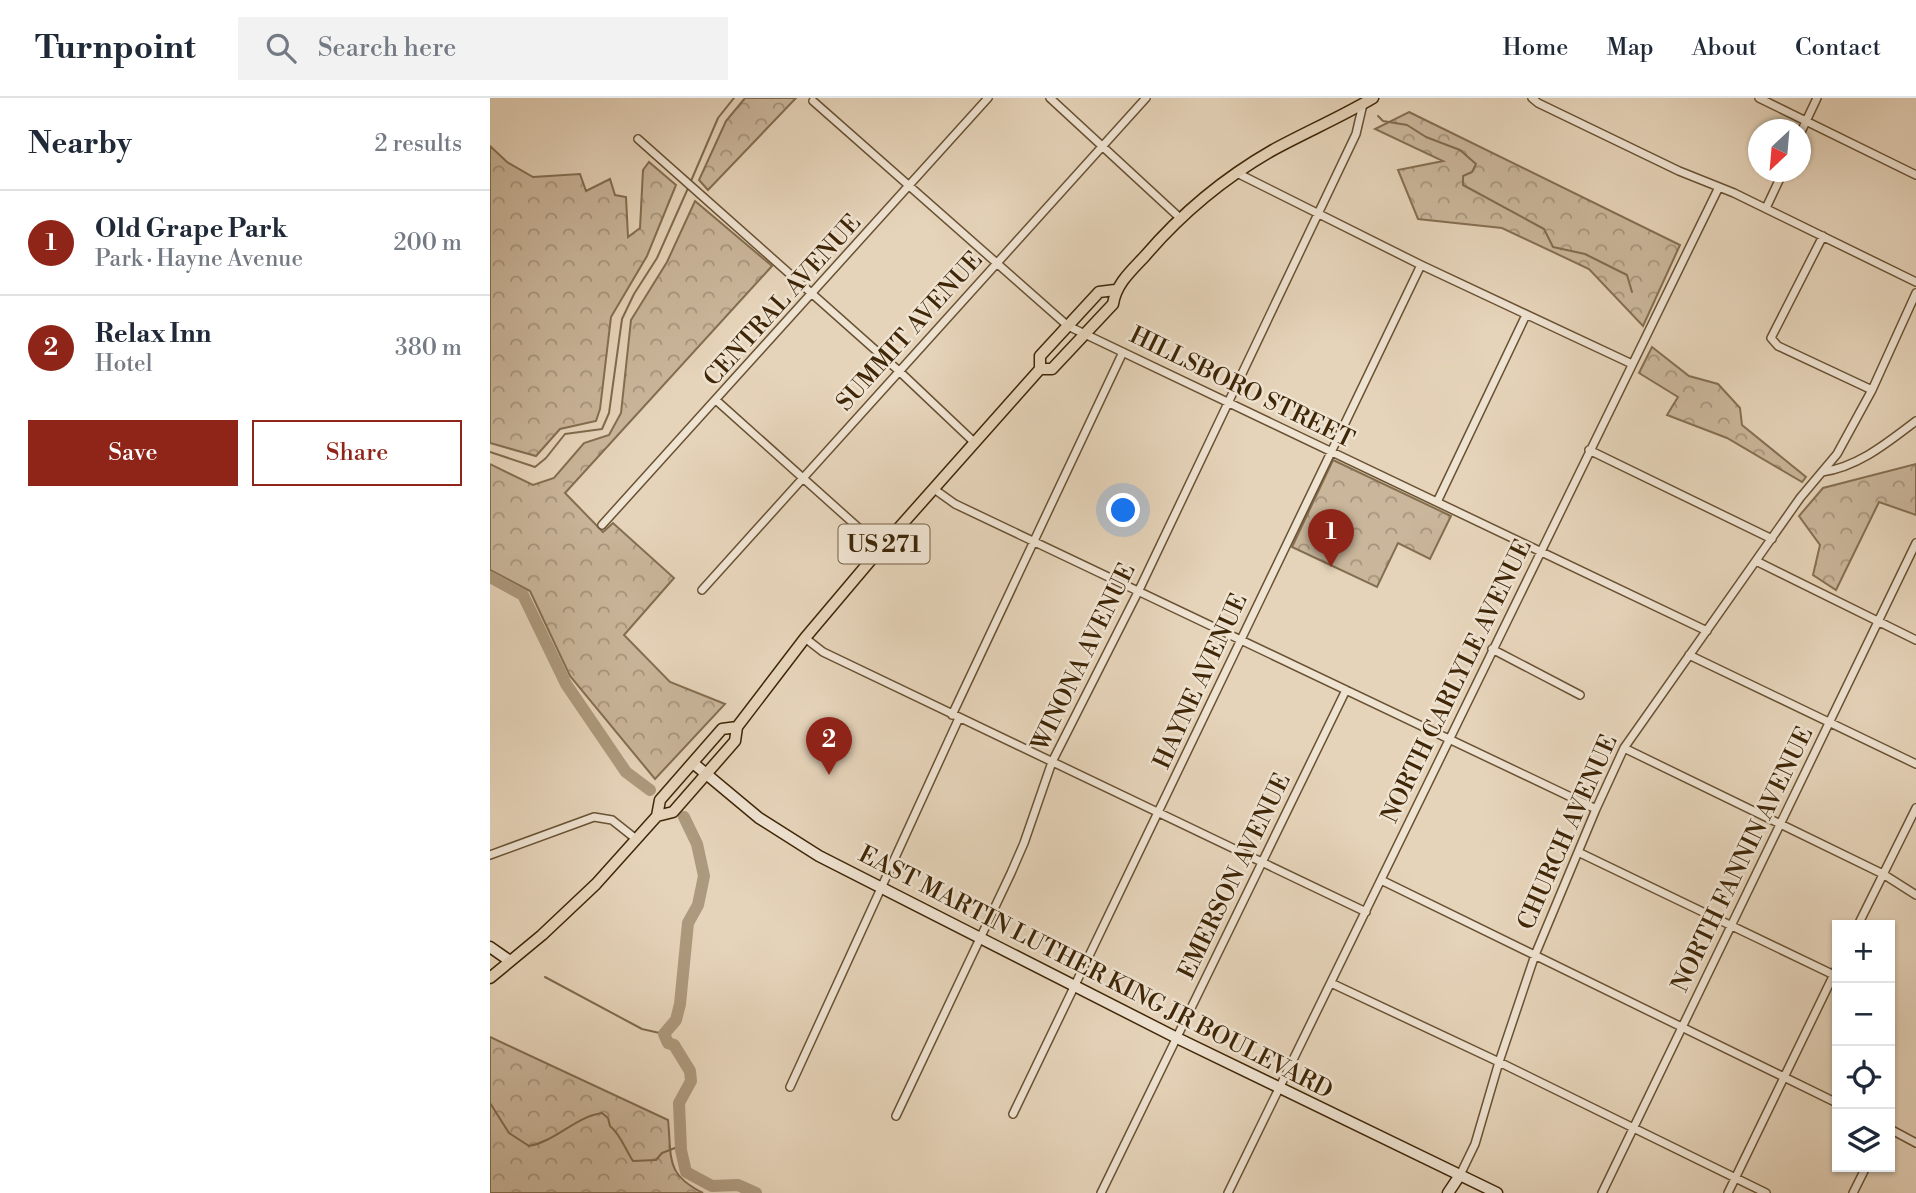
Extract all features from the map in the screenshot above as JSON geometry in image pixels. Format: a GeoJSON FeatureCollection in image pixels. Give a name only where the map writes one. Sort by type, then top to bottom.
{"type":"FeatureCollection","features":[{"type":"Feature","properties":{"kind":"main road","name":"US 271"},"geometry":{"type":"LineString","coordinates":[[1040,369],[1052,369],[1086,334],[1113,304],[1115,290],[1180,218],[1237,173],[1271,151],[1373,98]]}},
{"type":"Feature","properties":{"kind":"main road","name":"US 271"},"geometry":{"type":"LineString","coordinates":[[657,816],[673,812],[735,741],[737,727],[805,638],[1040,369],[1040,356],[1099,292],[1115,290]]}},
{"type":"Feature","properties":{"kind":"main road","name":"US 271"},"geometry":{"type":"LineString","coordinates":[[490,978],[596,884],[657,816],[660,800],[722,729],[737,727]]}},
{"type":"Feature","properties":{"kind":"main road","name":"EAST MARTIN LUTHER KING JR BOULEVARD"},"geometry":{"type":"LineString","coordinates":[[692,764],[785,836],[819,856],[1177,1038],[1497,1193]]}},
{"type":"Feature","properties":{"kind":"main road"},"geometry":{"type":"LineString","coordinates":[[490,947],[510,961]]}},
{"type":"Feature","properties":{"kind":"main road","name":"CHURCH AVENUE"},"geometry":{"type":"LineString","coordinates":[[1448,1193],[1460,1175]]}},
{"type":"Feature","properties":{"kind":"street","name":"CENTRAL AVENUE"},"geometry":{"type":"LineString","coordinates":[[602,525],[717,401],[988,98]]}},
{"type":"Feature","properties":{"kind":"street"},"geometry":{"type":"LineString","coordinates":[[1050,98],[1180,218]]}},
{"type":"Feature","properties":{"kind":"street","name":"SUMMIT AVENUE"},"geometry":{"type":"LineString","coordinates":[[702,590],[1146,98]]}},
{"type":"Feature","properties":{"kind":"street"},"geometry":{"type":"LineString","coordinates":[[1532,98],[1679,171],[1766,208],[1916,282]]}},
{"type":"Feature","properties":{"kind":"street"},"geometry":{"type":"LineString","coordinates":[[1759,98],[1805,119]]}},
{"type":"Feature","properties":{"kind":"street"},"geometry":{"type":"LineString","coordinates":[[1807,119],[1817,98]]}},
{"type":"Feature","properties":{"kind":"street","name":"HILLSBORO STREET"},"geometry":{"type":"LineString","coordinates":[[813,101],[1068,326],[1707,631]]}},
{"type":"Feature","properties":{"kind":"street","name":"WINONA AVENUE"},"geometry":{"type":"LineString","coordinates":[[896,1116],[1024,843],[1052,762],[1139,590],[1318,215],[1356,134],[1363,104]]}},
{"type":"Feature","properties":{"kind":"street"},"geometry":{"type":"LineString","coordinates":[[1811,122],[1916,175]]}},
{"type":"Feature","properties":{"kind":"street"},"geometry":{"type":"LineString","coordinates":[[638,139],[899,371],[975,443]]}},
{"type":"Feature","properties":{"kind":"street"},"geometry":{"type":"LineString","coordinates":[[1237,173],[1421,265],[1632,364]]}},
{"type":"Feature","properties":{"kind":"street"},"geometry":{"type":"LineString","coordinates":[[1766,208],[1778,182]]}},
{"type":"Feature","properties":{"kind":"street","name":"NORTH CARLYLE AVENUE"},"geometry":{"type":"LineString","coordinates":[[1228,1193],[1719,187]]}},
{"type":"Feature","properties":{"kind":"street"},"geometry":{"type":"LineString","coordinates":[[1823,236],[1771,338],[1778,346],[1872,390]]}},
{"type":"Feature","properties":{"kind":"street","name":"HAYNE AVENUE"},"geometry":{"type":"LineString","coordinates":[[1013,1114],[1421,265]]}},
{"type":"Feature","properties":{"kind":"street","name":"CHURCH AVENUE"},"geometry":{"type":"LineString","coordinates":[[1460,1175],[1475,1144],[1535,955],[1596,809],[1625,748],[1756,561],[1837,454],[1872,390],[1916,293]]}},
{"type":"Feature","properties":{"kind":"street"},"geometry":{"type":"LineString","coordinates":[[1437,502],[1526,315]]}},
{"type":"Feature","properties":{"kind":"street"},"geometry":{"type":"LineString","coordinates":[[790,1087],[1034,541],[1123,352]]}},
{"type":"Feature","properties":{"kind":"street"},"geometry":{"type":"LineString","coordinates":[[717,401],[881,548]]}},
{"type":"Feature","properties":{"kind":"street"},"geometry":{"type":"LineString","coordinates":[[1821,472],[1842,469],[1884,445],[1916,421]]}},
{"type":"Feature","properties":{"kind":"street"},"geometry":{"type":"LineString","coordinates":[[1589,450],[1772,539]]}},
{"type":"Feature","properties":{"kind":"street"},"geometry":{"type":"LineString","coordinates":[[934,489],[955,504],[1596,809]]}},
{"type":"Feature","properties":{"kind":"street","name":"NORTH FANNIN AVENUE"},"geometry":{"type":"LineString","coordinates":[[1602,1193],[1916,543]]}},
{"type":"Feature","properties":{"kind":"street"},"geometry":{"type":"LineString","coordinates":[[1756,561],[1916,640]]}},
{"type":"Feature","properties":{"kind":"street"},"geometry":{"type":"LineString","coordinates":[[805,638],[823,652],[1366,912]]}},
{"type":"Feature","properties":{"kind":"street"},"geometry":{"type":"LineString","coordinates":[[1492,649],[1580,695]]}},
{"type":"Feature","properties":{"kind":"street"},"geometry":{"type":"LineString","coordinates":[[1689,655],[1916,764]]}},
{"type":"Feature","properties":{"kind":"street","name":"EMERSON AVENUE"},"geometry":{"type":"LineString","coordinates":[[1101,1193],[1346,690]]}},
{"type":"Feature","properties":{"kind":"street"},"geometry":{"type":"LineString","coordinates":[[1625,748],[1883,874],[1916,895]]}},
{"type":"Feature","properties":{"kind":"street"},"geometry":{"type":"LineString","coordinates":[[1860,920],[1916,807]]}},
{"type":"Feature","properties":{"kind":"street"},"geometry":{"type":"LineString","coordinates":[[490,855],[594,817],[612,820],[636,839]]}},
{"type":"Feature","properties":{"kind":"street"},"geometry":{"type":"LineString","coordinates":[[1578,852],[1832,970]]}},
{"type":"Feature","properties":{"kind":"street"},"geometry":{"type":"LineString","coordinates":[[1381,880],[1832,1101]]}},
{"type":"Feature","properties":{"kind":"street"},"geometry":{"type":"LineString","coordinates":[[1728,1193],[1832,977]]}},
{"type":"Feature","properties":{"kind":"street"},"geometry":{"type":"LineString","coordinates":[[1331,983],[1766,1193]]}},
{"type":"Feature","properties":{"kind":"street"},"geometry":{"type":"LineString","coordinates":[[1895,1132],[1916,1143]]}},
{"type":"Feature","properties":{"kind":"street"},"geometry":{"type":"LineString","coordinates":[[1853,1193],[1864,1172]]}},
{"type":"Feature","properties":{"kind":"green space"},"geometry":{"type":"Polygon","coordinates":[[[745,98],[796,98],[708,190],[699,180],[726,121],[745,98]]]}},
{"type":"Feature","properties":{"kind":"green space"},"geometry":{"type":"Polygon","coordinates":[[[1409,112],[1680,245],[1643,326],[1589,269],[1502,228],[1418,219],[1398,170],[1443,161],[1375,129],[1409,112]]]}},
{"type":"Feature","properties":{"kind":"green space"},"geometry":{"type":"Polygon","coordinates":[[[490,146],[507,162],[533,177],[580,174],[586,191],[610,179],[615,195],[626,197],[628,237],[640,228],[643,170],[649,162],[676,185],[647,256],[611,317],[600,409],[596,421],[560,429],[536,456],[490,443],[490,146]]]}},
{"type":"Feature","properties":{"kind":"green space"},"geometry":{"type":"Polygon","coordinates":[[[695,201],[772,266],[565,493],[603,532],[613,523],[674,578],[624,635],[670,682],[725,704],[655,779],[570,676],[530,591],[490,570],[490,464],[533,485],[554,478],[584,443],[609,435],[621,413],[631,320],[667,262],[695,201]]]}},
{"type":"Feature","properties":{"kind":"green space"},"geometry":{"type":"Polygon","coordinates":[[[1652,347],[1689,376],[1718,384],[1740,408],[1742,425],[1806,477],[1802,482],[1727,438],[1667,415],[1678,397],[1639,373],[1652,347]]]}},
{"type":"Feature","properties":{"kind":"green space"},"geometry":{"type":"Polygon","coordinates":[[[1333,460],[1451,516],[1430,559],[1398,543],[1377,587],[1292,547],[1333,460]]]}},
{"type":"Feature","properties":{"kind":"green space"},"geometry":{"type":"Polygon","coordinates":[[[1916,464],[1916,515],[1879,502],[1836,590],[1813,575],[1820,545],[1799,516],[1823,488],[1916,464]]]}},
{"type":"Feature","properties":{"kind":"green space"},"geometry":{"type":"Polygon","coordinates":[[[490,1037],[668,1120],[671,1155],[676,1172],[703,1193],[490,1193],[490,1037]]]}},
{"type":"Feature","properties":{"kind":"waterway"},"geometry":{"type":"LineString","coordinates":[[691,181],[718,118],[734,98]]}},
{"type":"Feature","properties":{"kind":"waterway"},"geometry":{"type":"LineString","coordinates":[[1378,116],[1383,121],[1407,125],[1426,137],[1460,150],[1476,164],[1472,172],[1463,176],[1463,185],[1544,229],[1553,247],[1585,254],[1627,275],[1632,292]]}},
{"type":"Feature","properties":{"kind":"waterway"},"geometry":{"type":"LineString","coordinates":[[490,452],[535,467],[565,434],[602,429],[609,413],[622,319],[657,258],[689,186]]}},
{"type":"Feature","properties":{"kind":"waterway"},"geometry":{"type":"LineString","coordinates":[[490,577],[523,595],[566,684],[626,772],[650,790]]}},
{"type":"Feature","properties":{"kind":"waterway"},"geometry":{"type":"LineString","coordinates":[[684,817],[697,844],[704,876],[698,905],[688,923],[676,1020],[664,1034],[690,1071],[691,1081],[679,1103],[681,1150],[686,1172],[712,1186],[738,1185],[756,1193]]}},
{"type":"Feature","properties":{"kind":"waterway"},"geometry":{"type":"LineString","coordinates":[[545,977],[642,1029],[664,1034]]}},
{"type":"Feature","properties":{"kind":"waterway"},"geometry":{"type":"LineString","coordinates":[[490,1103],[509,1133],[529,1146],[548,1139],[583,1119],[602,1113],[608,1118],[610,1126],[633,1161],[656,1160],[662,1153],[680,1146]]}},
{"type":"Feature","properties":{"kind":"place","name":"Old Grape Park"},"geometry":{"type":"Point","coordinates":[1331,567]}},
{"type":"Feature","properties":{"kind":"place","name":"Relax Inn"},"geometry":{"type":"Point","coordinates":[829,775]}}]}
